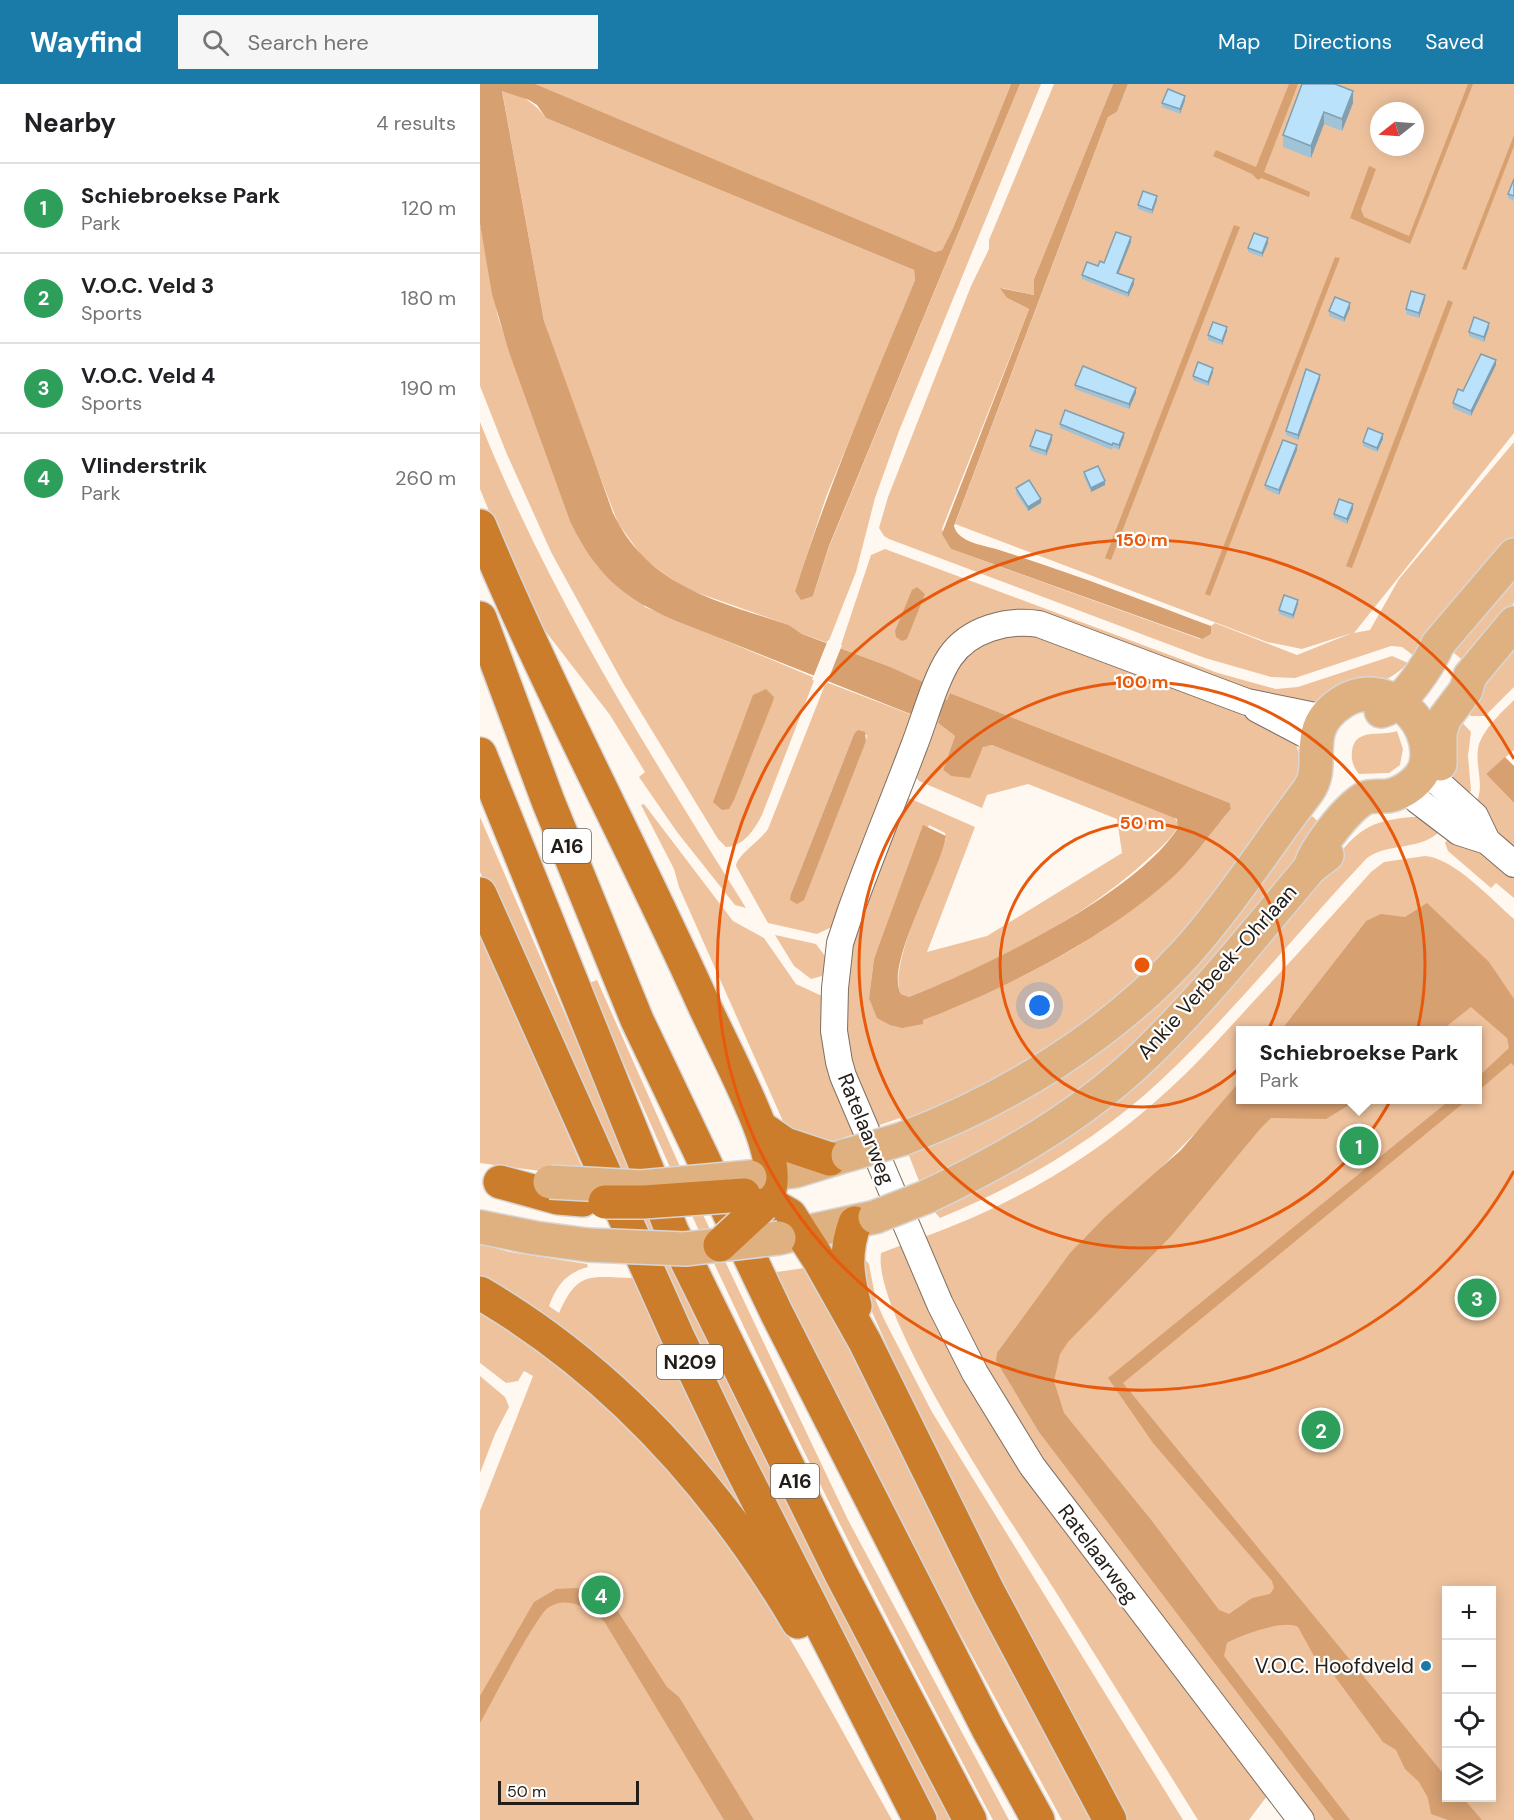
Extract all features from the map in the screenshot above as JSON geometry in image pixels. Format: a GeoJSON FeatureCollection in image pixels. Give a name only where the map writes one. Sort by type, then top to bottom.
{"type":"FeatureCollection","features":[{"type":"Feature","properties":{"kind":"highway","name":"A16"},"geometry":{"type":"LineString","coordinates":[[480,525],[520,623],[664,917],[760,1127],[759,1192]]}},
{"type":"Feature","properties":{"kind":"highway","name":"A16"},"geometry":{"type":"LineString","coordinates":[[480,618],[548,801],[642,1030],[782,1324],[988,1729],[1038,1820]]}},
{"type":"Feature","properties":{"kind":"highway","name":"A16"},"geometry":{"type":"LineString","coordinates":[[480,754],[672,1231],[840,1572],[970,1820]]}},
{"type":"Feature","properties":{"kind":"highway","name":"N209"},"geometry":{"type":"LineString","coordinates":[[480,894],[677,1335],[735,1458],[920,1820]]}},
{"type":"Feature","properties":{"kind":"highway"},"geometry":{"type":"LineString","coordinates":[[760,1127],[785,1144],[839,1157]]}},
{"type":"Feature","properties":{"kind":"highway"},"geometry":{"type":"LineString","coordinates":[[554,1190],[644,1202],[759,1192],[790,1215],[791,1236],[865,1342],[989,1593],[1110,1820]]}},
{"type":"Feature","properties":{"kind":"highway"},"geometry":{"type":"LineString","coordinates":[[720,1245],[759,1192]]}},
{"type":"Feature","properties":{"kind":"highway"},"geometry":{"type":"LineString","coordinates":[[865,1220],[848,1242],[846,1267],[865,1342]]}},
{"type":"Feature","properties":{"kind":"highway"},"geometry":{"type":"LineString","coordinates":[[480,1293],[520,1317],[579,1360],[627,1402],[695,1475],[723,1509],[785,1601],[915,1820]]}},
{"type":"Feature","properties":{"kind":"main road"},"geometry":{"type":"LineString","coordinates":[[1392,698],[1431,727],[1441,755],[1425,782],[1393,810],[1366,805],[1346,793],[1323,751],[1345,718],[1355,713],[1390,709],[1392,698],[1423,654],[1438,644],[1514,555]]}},
{"type":"Feature","properties":{"kind":"main road"},"geometry":{"type":"LineString","coordinates":[[1431,727],[1466,690],[1470,676],[1514,622]]}},
{"type":"Feature","properties":{"kind":"main road","name":"Ankie Verbeek-Ohrlaan"},"geometry":{"type":"LineString","coordinates":[[490,1180],[554,1190],[612,1186],[759,1192],[795,1171],[902,1139],[976,1108],[1104,1027],[1184,954],[1247,873],[1294,831],[1323,751]]}},
{"type":"Feature","properties":{"kind":"main road","name":"Ankie Verbeek-Ohrlaan"},"geometry":{"type":"LineString","coordinates":[[480,1227],[584,1244],[654,1249],[720,1245],[791,1236],[865,1220],[959,1182],[1045,1132],[1095,1097],[1143,1058],[1222,972],[1310,868],[1322,862],[1366,805]]}},
{"type":"Feature","properties":{"kind":"street","name":"Ratelaarweg"},"geometry":{"type":"LineString","coordinates":[[1301,1820],[1065,1511],[1000,1417],[940,1304],[843,1076],[834,1031],[835,988],[840,943],[867,866],[950,657],[963,644],[983,631],[1006,623],[1022,621],[1039,624],[1247,702],[1323,751]]}},
{"type":"Feature","properties":{"kind":"street"},"geometry":{"type":"LineString","coordinates":[[1425,782],[1460,832],[1487,841],[1514,864]]}},
{"type":"Feature","properties":{"kind":"shaded area"},"geometry":{"type":"Polygon","coordinates":[[[480,84],[535,84],[935,252],[942,250],[953,228],[1011,84],[1020,84],[829,546],[813,596],[801,600],[795,591],[808,551],[915,280],[914,270],[546,118],[537,105],[529,100],[502,91],[544,321],[613,513],[628,538],[646,559],[666,575],[688,588],[712,599],[789,625],[802,634],[888,666],[925,683],[923,691],[947,700],[950,693],[1230,803],[1231,809],[1175,875],[1120,919],[1022,977],[923,1020],[923,1024],[902,1028],[877,1018],[869,998],[874,959],[923,825],[946,836],[906,940],[900,962],[898,981],[901,994],[909,997],[976,968],[1055,927],[1094,903],[1128,879],[1157,853],[1178,828],[1177,819],[992,745],[983,747],[970,778],[951,776],[943,770],[955,736],[938,723],[940,717],[916,707],[913,715],[674,620],[624,592],[600,569],[579,539],[570,521],[509,352],[492,294],[480,224],[480,84]]]}},
{"type":"Feature","properties":{"kind":"shaded area"},"geometry":{"type":"Polygon","coordinates":[[[533,84],[1011,84],[953,228],[942,250],[935,252],[533,84]]]}},
{"type":"Feature","properties":{"kind":"shaded area"},"geometry":{"type":"Polygon","coordinates":[[[1020,84],[1041,84],[899,431],[875,498],[856,572],[828,643],[802,634],[789,625],[684,588],[644,559],[618,523],[573,407],[544,321],[502,90],[527,100],[546,118],[914,270],[915,280],[826,497],[795,591],[813,596],[829,547],[1020,84]]]}},
{"type":"Feature","properties":{"kind":"shaded area"},"geometry":{"type":"Polygon","coordinates":[[[1054,84],[1113,84],[1034,279],[1034,295],[1002,288],[1007,298],[1029,309],[942,529],[951,549],[1200,639],[1211,634],[1211,626],[1215,623],[1297,655],[1352,633],[1302,649],[1267,642],[955,524],[1108,117],[1117,112],[1128,84],[1514,84],[1514,433],[1354,633],[1370,630],[1399,579],[1514,442],[1514,541],[1414,656],[1402,647],[1391,646],[1295,678],[1271,677],[1205,658],[889,539],[879,528],[888,497],[971,286],[989,249],[989,240],[1054,84]]]}},
{"type":"Feature","properties":{"kind":"shaded area"},"geometry":{"type":"Polygon","coordinates":[[[1113,84],[1128,84],[1117,112],[1108,117],[954,526],[960,536],[971,542],[1077,576],[1211,626],[1211,634],[1202,639],[951,549],[942,534],[1029,309],[1007,298],[1000,288],[1034,295],[1034,279],[1113,84]]]}},
{"type":"Feature","properties":{"kind":"shaded area"},"geometry":{"type":"Polygon","coordinates":[[[1289,84],[1298,84],[1264,172],[1310,192],[1309,197],[1261,178],[1258,180],[1252,174],[1213,156],[1216,150],[1256,167],[1289,84]]]}},
{"type":"Feature","properties":{"kind":"shaded area"},"geometry":{"type":"Polygon","coordinates":[[[1468,84],[1473,84],[1410,244],[1350,218],[1369,166],[1376,169],[1361,209],[1364,217],[1409,236],[1468,84]]]}},
{"type":"Feature","properties":{"kind":"shaded area"},"geometry":{"type":"Polygon","coordinates":[[[1514,135],[1514,146],[1466,270],[1462,269],[1514,135]]]}},
{"type":"Feature","properties":{"kind":"shaded area"},"geometry":{"type":"Polygon","coordinates":[[[480,224],[498,317],[528,403],[645,607],[815,678],[762,815],[752,831],[738,844],[726,847],[718,839],[623,683],[551,552],[506,452],[480,386],[480,224]]]}},
{"type":"Feature","properties":{"kind":"shaded area"},"geometry":{"type":"Polygon","coordinates":[[[1234,225],[1240,227],[1111,560],[1105,558],[1234,225]]]}},
{"type":"Feature","properties":{"kind":"shaded area"},"geometry":{"type":"Polygon","coordinates":[[[1335,257],[1340,258],[1210,596],[1205,594],[1335,257]]]}},
{"type":"Feature","properties":{"kind":"shaded area"},"geometry":{"type":"Polygon","coordinates":[[[1448,300],[1453,302],[1352,568],[1346,566],[1448,300]]]}},
{"type":"Feature","properties":{"kind":"shaded area"},"geometry":{"type":"Polygon","coordinates":[[[480,422],[537,549],[602,671],[746,908],[735,905],[677,832],[639,777],[645,772],[610,715],[543,628],[520,587],[480,489],[480,422]]]}},
{"type":"Feature","properties":{"kind":"shaded area"},"geometry":{"type":"Polygon","coordinates":[[[885,549],[1218,673],[1276,689],[1298,687],[1392,656],[1408,663],[1385,680],[1356,693],[1324,701],[1296,703],[1002,617],[927,692],[888,666],[840,648],[871,555],[885,549]]]}},
{"type":"Feature","properties":{"kind":"shaded area"},"geometry":{"type":"Polygon","coordinates":[[[1514,573],[1514,603],[1465,662],[1449,649],[1514,573]]]}},
{"type":"Feature","properties":{"kind":"shaded area"},"geometry":{"type":"Polygon","coordinates":[[[917,587],[925,594],[907,639],[902,641],[896,637],[895,631],[912,590],[917,587]]]}},
{"type":"Feature","properties":{"kind":"shaded area"},"geometry":{"type":"Polygon","coordinates":[[[1031,632],[1204,696],[1290,739],[1296,744],[1304,771],[1225,891],[1140,982],[1003,1082],[902,1122],[900,1118],[874,1127],[847,1053],[846,954],[903,799],[911,799],[975,827],[927,952],[987,936],[1122,853],[1117,819],[1028,784],[987,795],[982,808],[919,781],[913,773],[936,715],[941,717],[938,723],[955,736],[943,770],[951,776],[984,746],[992,745],[1174,817],[1179,824],[1166,842],[1149,858],[1123,880],[1066,921],[1004,955],[909,997],[901,994],[898,982],[906,942],[946,839],[945,833],[929,825],[874,959],[869,998],[922,1020],[1022,977],[1118,920],[1182,867],[1231,809],[1230,803],[950,693],[947,700],[942,698],[960,662],[987,640],[1031,632]]]}},
{"type":"Feature","properties":{"kind":"shaded area"},"geometry":{"type":"Polygon","coordinates":[[[1514,635],[1514,687],[1485,716],[1471,716],[1461,708],[1514,635]]]}},
{"type":"Feature","properties":{"kind":"shaded area"},"geometry":{"type":"Polygon","coordinates":[[[826,682],[912,715],[836,925],[817,934],[768,923],[736,866],[740,857],[768,829],[826,682]],[[854,734],[791,894],[866,741],[867,735],[854,734]]]}},
{"type":"Feature","properties":{"kind":"shaded area"},"geometry":{"type":"Polygon","coordinates":[[[766,689],[774,697],[773,701],[734,800],[729,809],[722,810],[713,802],[753,695],[766,689]]]}},
{"type":"Feature","properties":{"kind":"shaded area"},"geometry":{"type":"Polygon","coordinates":[[[1514,700],[1514,750],[1486,774],[1514,803],[1514,848],[1473,807],[1480,785],[1479,744],[1490,726],[1514,700]]]}},
{"type":"Feature","properties":{"kind":"shaded area"},"geometry":{"type":"Polygon","coordinates":[[[1457,717],[1471,732],[1468,756],[1471,790],[1469,797],[1452,778],[1450,769],[1457,717]]]}},
{"type":"Feature","properties":{"kind":"shaded area"},"geometry":{"type":"Polygon","coordinates":[[[858,730],[865,732],[866,741],[804,900],[797,904],[790,900],[791,894],[854,734],[858,730]]]}},
{"type":"Feature","properties":{"kind":"shaded area"},"geometry":{"type":"Polygon","coordinates":[[[1397,731],[1403,749],[1400,765],[1389,773],[1359,774],[1352,757],[1354,743],[1370,734],[1397,731]]]}},
{"type":"Feature","properties":{"kind":"shaded area"},"geometry":{"type":"Polygon","coordinates":[[[1505,757],[1514,766],[1514,803],[1486,774],[1505,757]]]}},
{"type":"Feature","properties":{"kind":"shaded area"},"geometry":{"type":"Polygon","coordinates":[[[644,804],[733,921],[764,938],[796,984],[822,996],[855,1134],[839,1139],[840,1143],[824,1145],[786,1128],[679,887],[674,869],[641,805],[644,804]]]}},
{"type":"Feature","properties":{"kind":"shaded area"},"geometry":{"type":"Polygon","coordinates":[[[1312,816],[1328,830],[1272,899],[1096,1085],[921,1186],[906,1148],[999,1107],[1279,856],[1312,816]]]}},
{"type":"Feature","properties":{"kind":"shaded area"},"geometry":{"type":"Polygon","coordinates":[[[480,817],[643,1195],[955,1820],[932,1820],[810,1588],[480,872],[480,817]]]}},
{"type":"Feature","properties":{"kind":"shaded area"},"geometry":{"type":"Polygon","coordinates":[[[1418,817],[1439,832],[1423,842],[1385,850],[1367,858],[1240,1000],[1187,1055],[1136,1102],[1084,1142],[1028,1176],[940,1218],[933,1210],[1002,1172],[1354,838],[1378,823],[1418,817]]]}},
{"type":"Feature","properties":{"kind":"shaded area"},"geometry":{"type":"Polygon","coordinates":[[[1452,833],[1514,876],[1514,898],[1496,883],[1491,888],[1448,851],[1445,843],[1452,833]]]}},
{"type":"Feature","properties":{"kind":"shaded area"},"geometry":{"type":"Polygon","coordinates":[[[1425,856],[1448,864],[1472,881],[1514,919],[1514,1820],[1312,1820],[1008,1413],[921,1238],[1015,1197],[1075,1163],[1103,1144],[1169,1090],[1194,1066],[1371,872],[1384,862],[1425,856]],[[1366,921],[1284,1026],[1236,1026],[1236,1086],[1209,1119],[1153,1176],[996,1361],[1019,1399],[1242,1104],[1482,1104],[1482,1026],[1308,1026],[1366,921]]]}},
{"type":"Feature","properties":{"kind":"shaded area"},"geometry":{"type":"Polygon","coordinates":[[[1427,903],[1489,962],[1514,999],[1514,1066],[1511,1063],[1482,1088],[1482,1073],[1509,1048],[1507,1038],[1471,1007],[1447,1026],[1284,1026],[1366,921],[1381,914],[1405,917],[1427,903]]]}},
{"type":"Feature","properties":{"kind":"shaded area"},"geometry":{"type":"Polygon","coordinates":[[[480,927],[586,1177],[480,1163],[480,927]]]}},
{"type":"Feature","properties":{"kind":"shaded area"},"geometry":{"type":"Polygon","coordinates":[[[775,935],[816,944],[828,960],[822,976],[811,979],[794,966],[775,935]]]}},
{"type":"Feature","properties":{"kind":"shaded area"},"geometry":{"type":"Polygon","coordinates":[[[597,980],[677,1160],[848,1520],[1009,1820],[993,1820],[833,1511],[732,1302],[635,1090],[589,983],[597,980]]]}},
{"type":"Feature","properties":{"kind":"shaded area"},"geometry":{"type":"Polygon","coordinates":[[[1236,1086],[1236,1104],[1350,1104],[1326,1119],[1271,1118],[1172,1235],[1068,1342],[1060,1354],[1054,1381],[1064,1413],[1152,1521],[1219,1610],[1229,1614],[1252,1598],[1270,1594],[1274,1588],[1272,1581],[1153,1443],[1108,1378],[1445,1104],[1462,1104],[1123,1383],[1442,1772],[1442,1802],[1466,1802],[1482,1820],[1448,1820],[1431,1814],[1428,1798],[1419,1782],[1405,1769],[1396,1750],[1383,1742],[1333,1674],[1314,1656],[1298,1627],[1273,1626],[1227,1643],[1224,1656],[1350,1820],[1334,1820],[1039,1432],[996,1361],[997,1353],[1070,1253],[1105,1217],[1181,1150],[1236,1086]]]}},
{"type":"Feature","properties":{"kind":"shaded area"},"geometry":{"type":"Polygon","coordinates":[[[480,1244],[510,1252],[587,1264],[588,1267],[568,1276],[555,1292],[549,1306],[559,1313],[573,1289],[587,1279],[596,1277],[633,1278],[770,1560],[480,1285],[480,1244]]]}},
{"type":"Feature","properties":{"kind":"shaded area"},"geometry":{"type":"Polygon","coordinates":[[[902,1245],[963,1376],[1015,1461],[1267,1796],[1249,1820],[1198,1820],[980,1472],[922,1371],[899,1324],[884,1283],[881,1253],[902,1245]]]}},
{"type":"Feature","properties":{"kind":"shaded area"},"geometry":{"type":"Polygon","coordinates":[[[863,1257],[869,1264],[876,1301],[884,1319],[932,1412],[1183,1820],[1128,1820],[1009,1595],[910,1397],[868,1303],[863,1257]]]}},
{"type":"Feature","properties":{"kind":"shaded area"},"geometry":{"type":"Polygon","coordinates":[[[811,1267],[983,1615],[1101,1820],[1062,1820],[919,1559],[770,1273],[811,1267]]]}},
{"type":"Feature","properties":{"kind":"shaded area"},"geometry":{"type":"Polygon","coordinates":[[[480,1311],[551,1361],[619,1416],[660,1457],[695,1498],[727,1541],[786,1632],[892,1820],[480,1820],[480,1511],[533,1376],[524,1371],[518,1381],[506,1383],[480,1363],[480,1311]]]}},
{"type":"Feature","properties":{"kind":"shaded area"},"geometry":{"type":"Polygon","coordinates":[[[480,1376],[505,1397],[509,1407],[495,1434],[480,1473],[480,1376]]]}},
{"type":"Feature","properties":{"kind":"shaded area"},"geometry":{"type":"Polygon","coordinates":[[[576,1588],[597,1594],[613,1604],[667,1687],[679,1697],[754,1820],[724,1820],[604,1621],[578,1605],[564,1602],[556,1604],[549,1607],[543,1614],[524,1642],[480,1723],[480,1696],[534,1602],[556,1589],[576,1588]]]}},
{"type":"Feature","properties":{"kind":"pier"},"geometry":{"type":"Polygon","coordinates":[[[828,640],[842,645],[826,685],[812,680],[828,640]]]}},
{"type":"Feature","properties":{"kind":"building"},"geometry":{"type":"Polygon","coordinates":[[[1302,84],[1335,84],[1353,91],[1342,119],[1324,112],[1311,146],[1283,135],[1302,84]]]}},
{"type":"Feature","properties":{"kind":"building"},"geometry":{"type":"Polygon","coordinates":[[[1168,89],[1185,96],[1180,109],[1162,103],[1168,89]]]}},
{"type":"Feature","properties":{"kind":"building"},"geometry":{"type":"Polygon","coordinates":[[[1514,179],[1514,196],[1508,194],[1514,179]]]}},
{"type":"Feature","properties":{"kind":"building"},"geometry":{"type":"Polygon","coordinates":[[[1143,191],[1157,196],[1152,210],[1138,205],[1143,191]]]}},
{"type":"Feature","properties":{"kind":"building"},"geometry":{"type":"Polygon","coordinates":[[[1116,232],[1131,237],[1117,273],[1134,279],[1128,293],[1082,275],[1087,262],[1098,266],[1100,261],[1104,263],[1116,232]]]}},
{"type":"Feature","properties":{"kind":"building"},"geometry":{"type":"Polygon","coordinates":[[[1254,233],[1268,238],[1262,253],[1248,248],[1254,233]]]}},
{"type":"Feature","properties":{"kind":"building"},"geometry":{"type":"Polygon","coordinates":[[[1411,291],[1425,295],[1419,313],[1406,309],[1411,291]]]}},
{"type":"Feature","properties":{"kind":"building"},"geometry":{"type":"Polygon","coordinates":[[[1335,297],[1350,303],[1344,318],[1329,311],[1335,297]]]}},
{"type":"Feature","properties":{"kind":"building"},"geometry":{"type":"Polygon","coordinates":[[[1474,317],[1489,323],[1484,337],[1469,332],[1474,317]]]}},
{"type":"Feature","properties":{"kind":"building"},"geometry":{"type":"Polygon","coordinates":[[[1213,322],[1227,327],[1222,341],[1208,335],[1213,322]]]}},
{"type":"Feature","properties":{"kind":"building"},"geometry":{"type":"Polygon","coordinates":[[[1481,354],[1496,360],[1471,411],[1453,403],[1458,389],[1463,391],[1481,354]]]}},
{"type":"Feature","properties":{"kind":"building"},"geometry":{"type":"Polygon","coordinates":[[[1198,362],[1213,368],[1208,382],[1193,376],[1198,362]]]}},
{"type":"Feature","properties":{"kind":"building"},"geometry":{"type":"Polygon","coordinates":[[[1083,366],[1136,388],[1129,404],[1075,385],[1083,366]]]}},
{"type":"Feature","properties":{"kind":"building"},"geometry":{"type":"Polygon","coordinates":[[[1306,369],[1320,375],[1298,435],[1286,431],[1306,369]]]}},
{"type":"Feature","properties":{"kind":"building"},"geometry":{"type":"Polygon","coordinates":[[[1065,410],[1124,433],[1119,445],[1113,443],[1112,445],[1060,424],[1065,410]]]}},
{"type":"Feature","properties":{"kind":"building"},"geometry":{"type":"Polygon","coordinates":[[[1368,428],[1383,434],[1377,448],[1363,442],[1368,428]]]}},
{"type":"Feature","properties":{"kind":"building"},"geometry":{"type":"Polygon","coordinates":[[[1036,430],[1052,435],[1046,451],[1030,446],[1036,430]]]}},
{"type":"Feature","properties":{"kind":"building"},"geometry":{"type":"Polygon","coordinates":[[[1283,440],[1297,445],[1279,490],[1265,485],[1283,440]]]}},
{"type":"Feature","properties":{"kind":"building"},"geometry":{"type":"Polygon","coordinates":[[[1098,466],[1105,481],[1091,488],[1084,472],[1098,466]]]}},
{"type":"Feature","properties":{"kind":"building"},"geometry":{"type":"Polygon","coordinates":[[[1029,480],[1041,499],[1028,507],[1016,488],[1029,480]]]}},
{"type":"Feature","properties":{"kind":"building"},"geometry":{"type":"Polygon","coordinates":[[[1339,499],[1353,504],[1347,519],[1334,514],[1339,499]]]}},
{"type":"Feature","properties":{"kind":"building"},"geometry":{"type":"Polygon","coordinates":[[[1284,595],[1298,600],[1293,615],[1279,610],[1284,595]]]}},
{"type":"Feature","properties":{"kind":"place","name":"Schiebroekse Park"},"geometry":{"type":"Point","coordinates":[1359,1146]}},
{"type":"Feature","properties":{"kind":"place","name":"V.O.C. Veld 4"},"geometry":{"type":"Point","coordinates":[1477,1298]}},
{"type":"Feature","properties":{"kind":"place","name":"V.O.C. Veld 3"},"geometry":{"type":"Point","coordinates":[1321,1430]}},
{"type":"Feature","properties":{"kind":"place","name":"Vlinderstrik"},"geometry":{"type":"Point","coordinates":[601,1595]}},
{"type":"Feature","properties":{"kind":"place","name":"V.O.C. Hoofdveld"},"geometry":{"type":"Point","coordinates":[1426,1666]}}]}
